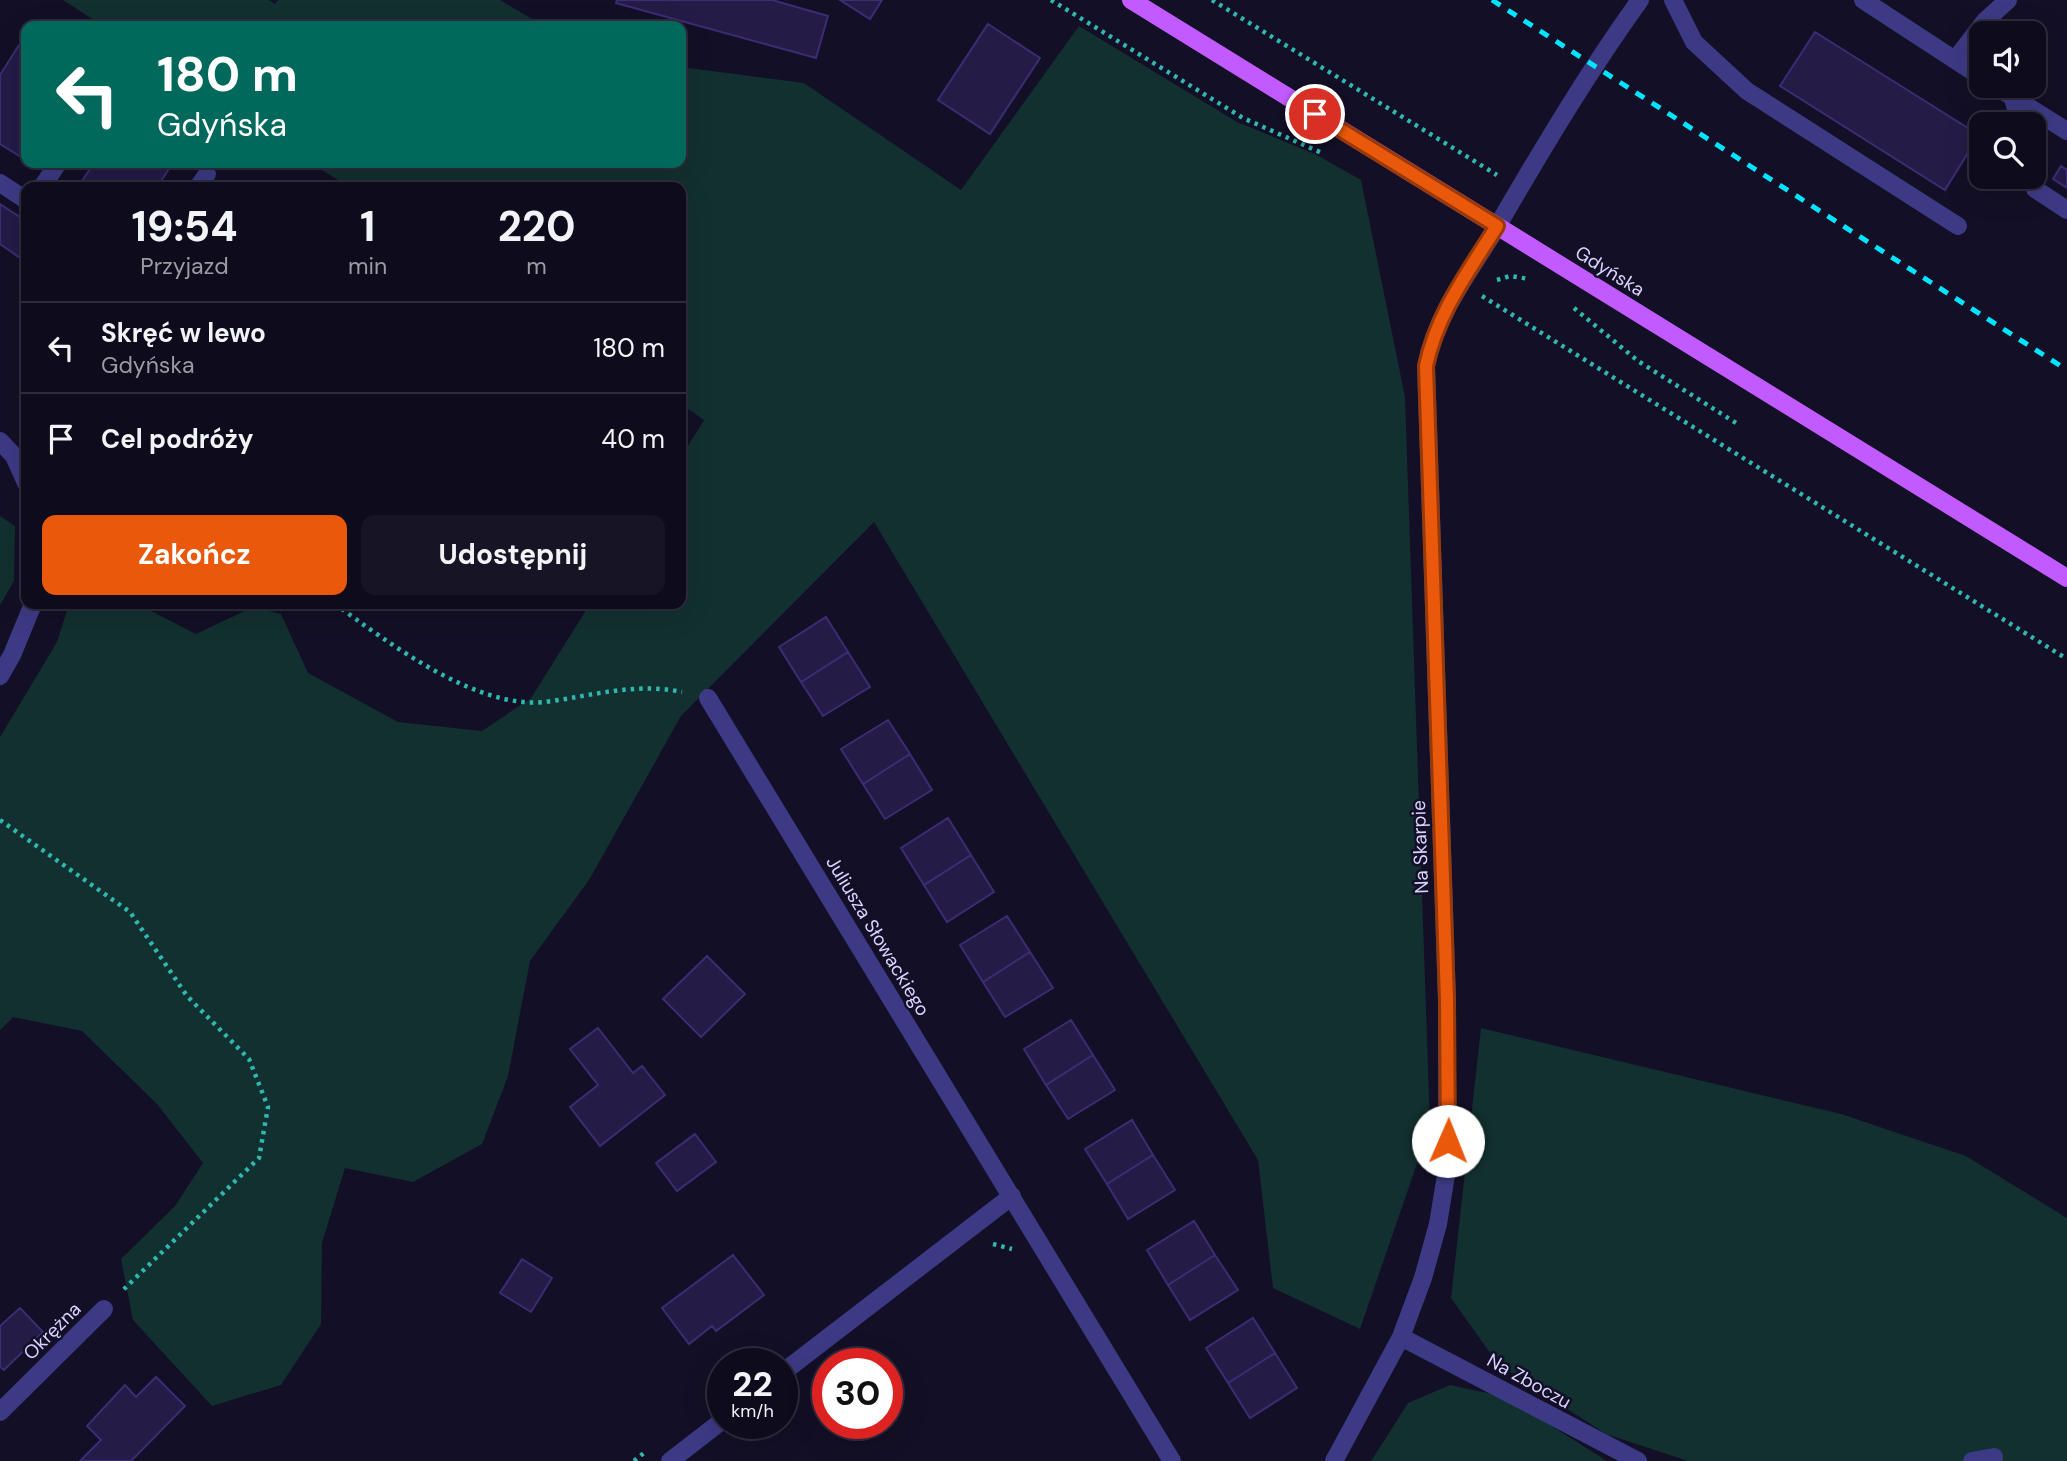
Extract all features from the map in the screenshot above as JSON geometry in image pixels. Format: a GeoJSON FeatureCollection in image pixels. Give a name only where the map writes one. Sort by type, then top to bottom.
{"type":"FeatureCollection","features":[{"type":"Feature","properties":{"kind":"main road","name":"Gdyńska"},"geometry":{"type":"LineString","coordinates":[[1131,0],[2067,578]]}},
{"type":"Feature","properties":{"kind":"street","name":"Na Skarpie"},"geometry":{"type":"LineString","coordinates":[[1334,1461],[1401,1337],[1423,1278],[1438,1224],[1447,1169],[1448,1114],[1426,366],[1436,328],[1444,311],[1593,65],[1640,0]]}},
{"type":"Feature","properties":{"kind":"street"},"geometry":{"type":"LineString","coordinates":[[1673,0],[1694,42],[1747,91],[1958,226]]}},
{"type":"Feature","properties":{"kind":"street"},"geometry":{"type":"LineString","coordinates":[[1863,0],[1969,69]]}},
{"type":"Feature","properties":{"kind":"street"},"geometry":{"type":"LineString","coordinates":[[1955,60],[1985,21],[2008,0]]}},
{"type":"Feature","properties":{"kind":"street"},"geometry":{"type":"LineString","coordinates":[[2013,98],[2017,112]]}},
{"type":"Feature","properties":{"kind":"street"},"geometry":{"type":"LineString","coordinates":[[2013,98],[2067,131]]}},
{"type":"Feature","properties":{"kind":"street"},"geometry":{"type":"LineString","coordinates":[[0,183],[21,197]]}},
{"type":"Feature","properties":{"kind":"street"},"geometry":{"type":"LineString","coordinates":[[2036,189],[2067,210]]}},
{"type":"Feature","properties":{"kind":"street"},"geometry":{"type":"LineString","coordinates":[[0,441],[20,458]]}},
{"type":"Feature","properties":{"kind":"street"},"geometry":{"type":"LineString","coordinates":[[0,676],[31,609]]}},
{"type":"Feature","properties":{"kind":"street","name":"Juliusza Słowackiego"},"geometry":{"type":"LineString","coordinates":[[708,698],[1172,1461]]}},
{"type":"Feature","properties":{"kind":"street"},"geometry":{"type":"LineString","coordinates":[[798,1361],[1012,1196]]}},
{"type":"Feature","properties":{"kind":"street","name":"Okrężna"},"geometry":{"type":"LineString","coordinates":[[0,1412],[104,1309]]}},
{"type":"Feature","properties":{"kind":"street","name":"Na Zboczu"},"geometry":{"type":"LineString","coordinates":[[1401,1337],[1638,1461]]}},
{"type":"Feature","properties":{"kind":"street"},"geometry":{"type":"LineString","coordinates":[[670,1461],[707,1432]]}},
{"type":"Feature","properties":{"kind":"street"},"geometry":{"type":"LineString","coordinates":[[1972,1461],[1994,1457]]}},
{"type":"Feature","properties":{"kind":"path"},"geometry":{"type":"LineString","coordinates":[[1051,0],[1243,118],[1324,153]]}},
{"type":"Feature","properties":{"kind":"path"},"geometry":{"type":"LineString","coordinates":[[1212,0],[1518,188]]}},
{"type":"Feature","properties":{"kind":"path"},"geometry":{"type":"LineString","coordinates":[[1475,305],[1480,294],[1494,281],[1510,276],[1535,280]]}},
{"type":"Feature","properties":{"kind":"path"},"geometry":{"type":"LineString","coordinates":[[1480,294],[2067,659]]}},
{"type":"Feature","properties":{"kind":"path"},"geometry":{"type":"LineString","coordinates":[[1565,301],[1638,361],[1736,423]]}},
{"type":"Feature","properties":{"kind":"path"},"geometry":{"type":"LineString","coordinates":[[342,609],[384,639],[444,674],[489,695],[517,703],[544,702],[642,686],[708,698]]}},
{"type":"Feature","properties":{"kind":"path"},"geometry":{"type":"LineString","coordinates":[[0,820],[130,912],[187,996],[249,1059],[268,1107],[260,1157],[104,1309]]}},
{"type":"Feature","properties":{"kind":"path"},"geometry":{"type":"LineString","coordinates":[[989,1245],[996,1243],[1019,1255]]}},
{"type":"Feature","properties":{"kind":"green space"},"geometry":{"type":"Polygon","coordinates":[[[63,0],[269,0],[275,4],[278,0],[500,0],[536,21],[95,21],[63,0]]]}},
{"type":"Feature","properties":{"kind":"green space"},"geometry":{"type":"Polygon","coordinates":[[[1079,26],[1237,122],[1315,154],[1361,180],[1405,397],[1430,1126],[1360,1329],[1273,1288],[1258,1160],[874,522],[681,716],[589,880],[530,961],[508,1076],[482,1144],[413,1182],[345,1168],[322,1243],[321,1324],[281,1385],[212,1406],[133,1320],[121,1259],[175,1206],[203,1163],[157,1104],[82,1031],[13,1017],[0,1030],[0,737],[57,642],[67,609],[150,609],[196,634],[249,609],[281,614],[308,673],[398,722],[482,731],[531,698],[587,609],[686,609],[686,449],[704,420],[686,407],[686,182],[341,182],[319,168],[686,168],[686,68],[804,83],[961,190],[1079,26]]]}},
{"type":"Feature","properties":{"kind":"green space"},"geometry":{"type":"Polygon","coordinates":[[[0,516],[15,526],[14,581],[0,605],[0,516]]]}},
{"type":"Feature","properties":{"kind":"green space"},"geometry":{"type":"Polygon","coordinates":[[[1481,1028],[1841,1114],[1966,1156],[2067,1218],[2067,1461],[1688,1461],[1606,1434],[1498,1364],[1451,1298],[1481,1028]]]}},
{"type":"Feature","properties":{"kind":"green space"},"geometry":{"type":"Polygon","coordinates":[[[1450,1385],[1506,1397],[1607,1461],[1371,1461],[1408,1403],[1450,1385]]]}},
{"type":"Feature","properties":{"kind":"building"},"geometry":{"type":"Polygon","coordinates":[[[617,0],[772,0],[828,16],[816,58],[616,3],[617,0]]]}},
{"type":"Feature","properties":{"kind":"building"},"geometry":{"type":"Polygon","coordinates":[[[840,0],[882,0],[870,19],[840,0]]]}},
{"type":"Feature","properties":{"kind":"building"},"geometry":{"type":"Polygon","coordinates":[[[988,24],[1040,58],[990,134],[938,100],[988,24]]]}},
{"type":"Feature","properties":{"kind":"building"},"geometry":{"type":"Polygon","coordinates":[[[1815,32],[1969,129],[1969,151],[1945,190],[1780,86],[1815,32]]]}},
{"type":"Feature","properties":{"kind":"building"},"geometry":{"type":"Polygon","coordinates":[[[21,42],[21,157],[0,144],[0,75],[21,42]]]}},
{"type":"Feature","properties":{"kind":"building"},"geometry":{"type":"Polygon","coordinates":[[[2061,166],[2067,170],[2067,188],[2053,179],[2061,166]]]}},
{"type":"Feature","properties":{"kind":"building"},"geometry":{"type":"Polygon","coordinates":[[[91,168],[170,168],[160,182],[81,182],[91,168]]]}},
{"type":"Feature","properties":{"kind":"building"},"geometry":{"type":"Polygon","coordinates":[[[0,204],[21,218],[21,259],[0,244],[0,204]]]}},
{"type":"Feature","properties":{"kind":"building"},"geometry":{"type":"Polygon","coordinates":[[[826,617],[848,652],[801,682],[779,647],[826,617]]]}},
{"type":"Feature","properties":{"kind":"building"},"geometry":{"type":"Polygon","coordinates":[[[848,652],[870,687],[823,716],[801,682],[848,652]]]}},
{"type":"Feature","properties":{"kind":"building"},"geometry":{"type":"Polygon","coordinates":[[[888,720],[910,754],[863,784],[841,749],[888,720]]]}},
{"type":"Feature","properties":{"kind":"building"},"geometry":{"type":"Polygon","coordinates":[[[910,754],[932,790],[885,819],[863,784],[910,754]]]}},
{"type":"Feature","properties":{"kind":"building"},"geometry":{"type":"Polygon","coordinates":[[[948,818],[971,855],[924,885],[901,848],[948,818]]]}},
{"type":"Feature","properties":{"kind":"building"},"geometry":{"type":"Polygon","coordinates":[[[971,855],[994,892],[947,922],[924,885],[971,855]]]}},
{"type":"Feature","properties":{"kind":"building"},"geometry":{"type":"Polygon","coordinates":[[[1007,916],[1030,952],[983,982],[960,945],[1007,916]]]}},
{"type":"Feature","properties":{"kind":"building"},"geometry":{"type":"Polygon","coordinates":[[[1030,952],[1053,988],[1005,1017],[983,982],[1030,952]]]}},
{"type":"Feature","properties":{"kind":"building"},"geometry":{"type":"Polygon","coordinates":[[[707,956],[745,994],[701,1037],[663,999],[707,956]]]}},
{"type":"Feature","properties":{"kind":"building"},"geometry":{"type":"Polygon","coordinates":[[[1071,1020],[1093,1055],[1046,1085],[1024,1049],[1071,1020]]]}},
{"type":"Feature","properties":{"kind":"building"},"geometry":{"type":"Polygon","coordinates":[[[598,1028],[633,1073],[642,1066],[665,1095],[600,1146],[570,1107],[598,1085],[570,1049],[598,1028]]]}},
{"type":"Feature","properties":{"kind":"building"},"geometry":{"type":"Polygon","coordinates":[[[1093,1055],[1115,1090],[1068,1119],[1046,1085],[1093,1055]]]}},
{"type":"Feature","properties":{"kind":"building"},"geometry":{"type":"Polygon","coordinates":[[[1132,1120],[1153,1155],[1107,1184],[1085,1149],[1132,1120]]]}},
{"type":"Feature","properties":{"kind":"building"},"geometry":{"type":"Polygon","coordinates":[[[695,1134],[716,1162],[677,1191],[656,1163],[695,1134]]]}},
{"type":"Feature","properties":{"kind":"building"},"geometry":{"type":"Polygon","coordinates":[[[1153,1155],[1175,1190],[1128,1219],[1107,1184],[1153,1155]]]}},
{"type":"Feature","properties":{"kind":"building"},"geometry":{"type":"Polygon","coordinates":[[[1194,1221],[1215,1255],[1168,1285],[1147,1250],[1194,1221]]]}},
{"type":"Feature","properties":{"kind":"building"},"geometry":{"type":"Polygon","coordinates":[[[733,1255],[764,1295],[716,1331],[712,1326],[689,1344],[662,1308],[733,1255]]]}},
{"type":"Feature","properties":{"kind":"building"},"geometry":{"type":"Polygon","coordinates":[[[1215,1255],[1238,1290],[1190,1320],[1168,1285],[1215,1255]]]}},
{"type":"Feature","properties":{"kind":"building"},"geometry":{"type":"Polygon","coordinates":[[[522,1259],[552,1278],[531,1312],[500,1293],[522,1259]]]}},
{"type":"Feature","properties":{"kind":"building"},"geometry":{"type":"Polygon","coordinates":[[[20,1308],[43,1332],[4,1370],[0,1367],[0,1326],[20,1308]]]}},
{"type":"Feature","properties":{"kind":"building"},"geometry":{"type":"Polygon","coordinates":[[[1253,1318],[1275,1353],[1228,1383],[1206,1348],[1253,1318]]]}},
{"type":"Feature","properties":{"kind":"building"},"geometry":{"type":"Polygon","coordinates":[[[1275,1353],[1297,1388],[1250,1418],[1228,1383],[1275,1353]]]}},
{"type":"Feature","properties":{"kind":"building"},"geometry":{"type":"Polygon","coordinates":[[[156,1377],[185,1406],[131,1461],[80,1461],[101,1440],[87,1426],[125,1385],[136,1397],[156,1377]]]}},
{"type":"Feature","properties":{"kind":"railway"},"geometry":{"type":"LineString","coordinates":[[1492,0],[2067,370]]}},
{"type":"Feature","properties":{"kind":"route"},"geometry":{"type":"LineString","coordinates":[[1315,114],[1497,226],[1444,311],[1430,346],[1426,366],[1447,1000],[1448,1141]]}}]}
